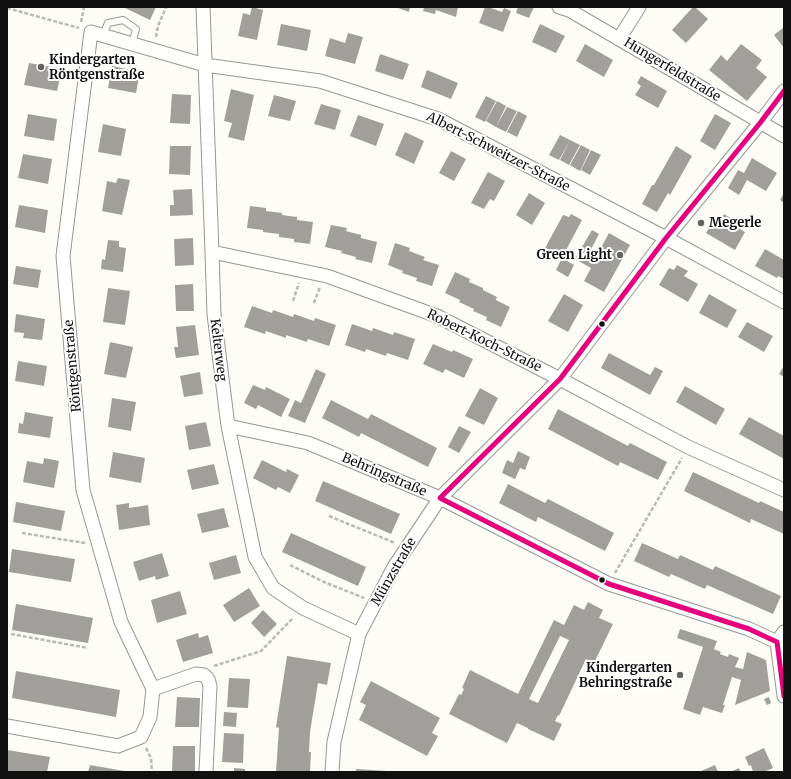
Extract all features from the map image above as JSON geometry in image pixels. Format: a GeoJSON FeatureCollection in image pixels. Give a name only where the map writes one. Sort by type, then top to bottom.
{"type":"FeatureCollection","features":[{"type":"Feature","properties":{"kind":"street","name":"Kelterweg"},"geometry":{"type":"LineString","coordinates":[[203,7],[214,314],[228,426],[255,556],[273,588],[303,608],[359,634]]}},
{"type":"Feature","properties":{"kind":"street","name":"Hungerfeldstraße"},"geometry":{"type":"LineString","coordinates":[[559,7],[568,10],[620,39],[784,136]]}},
{"type":"Feature","properties":{"kind":"street"},"geometry":{"type":"LineString","coordinates":[[620,39],[639,7]]}},
{"type":"Feature","properties":{"kind":"street","name":"Albert-Schweitzer-Straße"},"geometry":{"type":"LineString","coordinates":[[91,32],[204,65],[320,81],[438,119],[666,238],[784,302]]}},
{"type":"Feature","properties":{"kind":"street","name":"Röntgenstraße"},"geometry":{"type":"LineString","coordinates":[[91,32],[63,256],[84,490],[121,622],[153,689]]}},
{"type":"Feature","properties":{"kind":"street","name":"Münzstraße"},"geometry":{"type":"LineString","coordinates":[[332,772],[334,742],[359,634],[394,567],[440,498],[560,379],[666,238],[760,123],[784,91]]}},
{"type":"Feature","properties":{"kind":"street","name":"Robert-Koch-Straße"},"geometry":{"type":"LineString","coordinates":[[212,252],[327,276],[437,316],[688,447],[784,490]]}},
{"type":"Feature","properties":{"kind":"street","name":"Behringstraße"},"geometry":{"type":"LineString","coordinates":[[228,426],[308,443],[440,498],[608,584],[749,629],[781,637]]}},
{"type":"Feature","properties":{"kind":"street"},"geometry":{"type":"LineString","coordinates":[[781,637],[784,696]]}},
{"type":"Feature","properties":{"kind":"street"},"geometry":{"type":"LineString","coordinates":[[7,726],[118,746],[140,737],[150,717],[153,689],[196,674],[204,675],[208,679],[210,686],[206,772]]}},
{"type":"Feature","properties":{"kind":"lane"},"geometry":{"type":"LineString","coordinates":[[91,32],[108,22],[123,20],[136,29],[132,44]]}},
{"type":"Feature","properties":{"kind":"path"},"geometry":{"type":"LineString","coordinates":[[84,7],[91,32]]}},
{"type":"Feature","properties":{"kind":"path"},"geometry":{"type":"LineString","coordinates":[[153,50],[158,26],[166,7]]}},
{"type":"Feature","properties":{"kind":"path"},"geometry":{"type":"LineString","coordinates":[[7,8],[91,32]]}},
{"type":"Feature","properties":{"kind":"path"},"geometry":{"type":"LineString","coordinates":[[293,301],[302,271]]}},
{"type":"Feature","properties":{"kind":"path"},"geometry":{"type":"LineString","coordinates":[[608,584],[688,447]]}},
{"type":"Feature","properties":{"kind":"path"},"geometry":{"type":"LineString","coordinates":[[329,516],[407,548]]}},
{"type":"Feature","properties":{"kind":"path"},"geometry":{"type":"LineString","coordinates":[[22,532],[73,542]]}},
{"type":"Feature","properties":{"kind":"path"},"geometry":{"type":"LineString","coordinates":[[290,566],[375,603]]}},
{"type":"Feature","properties":{"kind":"path"},"geometry":{"type":"LineString","coordinates":[[204,675],[210,667],[261,651],[303,608]]}},
{"type":"Feature","properties":{"kind":"path"},"geometry":{"type":"LineString","coordinates":[[10,634],[88,648]]}},
{"type":"Feature","properties":{"kind":"path"},"geometry":{"type":"LineString","coordinates":[[140,737],[152,758],[152,772]]}},
{"type":"Feature","properties":{"kind":"building"},"geometry":{"type":"Polygon","coordinates":[[[123,7],[156,7],[150,20],[123,7]]]}},
{"type":"Feature","properties":{"kind":"building"},"geometry":{"type":"Polygon","coordinates":[[[252,7],[263,10],[257,40],[238,36],[243,13],[250,15],[252,7]]]}},
{"type":"Feature","properties":{"kind":"building"},"geometry":{"type":"Polygon","coordinates":[[[395,7],[410,7],[409,12],[395,7]]]}},
{"type":"Feature","properties":{"kind":"building"},"geometry":{"type":"Polygon","coordinates":[[[424,7],[458,7],[456,17],[436,10],[435,14],[423,11],[424,7]]]}},
{"type":"Feature","properties":{"kind":"building"},"geometry":{"type":"Polygon","coordinates":[[[485,7],[502,12],[504,8],[511,11],[503,32],[479,23],[485,7]]]}},
{"type":"Feature","properties":{"kind":"building"},"geometry":{"type":"Polygon","coordinates":[[[518,7],[534,7],[529,18],[516,13],[518,7]]]}},
{"type":"Feature","properties":{"kind":"building"},"geometry":{"type":"Polygon","coordinates":[[[693,7],[695,7],[708,19],[686,43],[672,30],[693,7]]]}},
{"type":"Feature","properties":{"kind":"building"},"geometry":{"type":"Polygon","coordinates":[[[281,24],[311,30],[307,51],[277,45],[281,24]]]}},
{"type":"Feature","properties":{"kind":"building"},"geometry":{"type":"Polygon","coordinates":[[[540,24],[565,36],[556,53],[532,42],[540,24]]]}},
{"type":"Feature","properties":{"kind":"building"},"geometry":{"type":"Polygon","coordinates":[[[784,27],[784,48],[774,35],[784,27]]]}},
{"type":"Feature","properties":{"kind":"building"},"geometry":{"type":"Polygon","coordinates":[[[348,33],[363,37],[355,64],[325,56],[330,38],[345,43],[348,33]]]}},
{"type":"Feature","properties":{"kind":"building"},"geometry":{"type":"Polygon","coordinates":[[[585,44],[613,60],[604,77],[576,61],[585,44]]]}},
{"type":"Feature","properties":{"kind":"building"},"geometry":{"type":"Polygon","coordinates":[[[741,44],[762,60],[756,68],[767,77],[747,101],[709,70],[721,55],[727,61],[741,44]]]}},
{"type":"Feature","properties":{"kind":"building"},"geometry":{"type":"Polygon","coordinates":[[[380,54],[409,64],[403,80],[375,71],[380,54]]]}},
{"type":"Feature","properties":{"kind":"building"},"geometry":{"type":"Polygon","coordinates":[[[29,63],[62,69],[57,91],[24,85],[29,63]]]}},
{"type":"Feature","properties":{"kind":"building"},"geometry":{"type":"Polygon","coordinates":[[[112,66],[140,72],[136,93],[108,88],[112,66]]]}},
{"type":"Feature","properties":{"kind":"building"},"geometry":{"type":"Polygon","coordinates":[[[427,70],[458,83],[451,99],[421,87],[427,70]]]}},
{"type":"Feature","properties":{"kind":"building"},"geometry":{"type":"Polygon","coordinates":[[[641,76],[667,91],[658,108],[635,95],[641,86],[637,83],[641,76]]]}},
{"type":"Feature","properties":{"kind":"building"},"geometry":{"type":"Polygon","coordinates":[[[231,89],[254,95],[244,141],[228,137],[232,123],[224,121],[231,89]]]}},
{"type":"Feature","properties":{"kind":"building"},"geometry":{"type":"Polygon","coordinates":[[[172,94],[191,95],[190,124],[170,123],[172,94]]]}},
{"type":"Feature","properties":{"kind":"building"},"geometry":{"type":"Polygon","coordinates":[[[274,95],[296,101],[290,121],[268,116],[274,95]]]}},
{"type":"Feature","properties":{"kind":"building"},"geometry":{"type":"Polygon","coordinates":[[[486,96],[496,101],[485,122],[475,117],[486,96]]]}},
{"type":"Feature","properties":{"kind":"building"},"geometry":{"type":"Polygon","coordinates":[[[497,101],[506,106],[496,127],[486,121],[497,101]]]}},
{"type":"Feature","properties":{"kind":"building"},"geometry":{"type":"Polygon","coordinates":[[[321,104],[341,110],[335,130],[314,124],[321,104]]]}},
{"type":"Feature","properties":{"kind":"building"},"geometry":{"type":"Polygon","coordinates":[[[507,107],[517,111],[506,132],[496,127],[507,107]]]}},
{"type":"Feature","properties":{"kind":"building"},"geometry":{"type":"Polygon","coordinates":[[[518,111],[527,116],[517,137],[507,132],[518,111]]]}},
{"type":"Feature","properties":{"kind":"building"},"geometry":{"type":"Polygon","coordinates":[[[28,114],[57,119],[54,141],[24,136],[28,114]]]}},
{"type":"Feature","properties":{"kind":"building"},"geometry":{"type":"Polygon","coordinates":[[[715,114],[731,123],[715,150],[700,141],[715,114]]]}},
{"type":"Feature","properties":{"kind":"building"},"geometry":{"type":"Polygon","coordinates":[[[358,115],[384,124],[376,146],[350,136],[358,115]]]}},
{"type":"Feature","properties":{"kind":"building"},"geometry":{"type":"Polygon","coordinates":[[[103,124],[126,129],[121,156],[98,152],[103,124]]]}},
{"type":"Feature","properties":{"kind":"building"},"geometry":{"type":"Polygon","coordinates":[[[405,132],[424,141],[414,164],[395,155],[405,132]]]}},
{"type":"Feature","properties":{"kind":"building"},"geometry":{"type":"Polygon","coordinates":[[[560,135],[570,140],[559,160],[549,155],[560,135]]]}},
{"type":"Feature","properties":{"kind":"building"},"geometry":{"type":"Polygon","coordinates":[[[570,140],[580,145],[569,165],[560,160],[570,140]]]}},
{"type":"Feature","properties":{"kind":"building"},"geometry":{"type":"Polygon","coordinates":[[[581,145],[590,150],[580,171],[570,165],[581,145]]]}},
{"type":"Feature","properties":{"kind":"building"},"geometry":{"type":"Polygon","coordinates":[[[170,146],[191,146],[190,175],[169,174],[170,146]]]}},
{"type":"Feature","properties":{"kind":"building"},"geometry":{"type":"Polygon","coordinates":[[[676,146],[692,156],[670,195],[668,193],[657,212],[642,204],[676,146]]]}},
{"type":"Feature","properties":{"kind":"building"},"geometry":{"type":"Polygon","coordinates":[[[591,150],[601,155],[590,175],[581,170],[591,150]]]}},
{"type":"Feature","properties":{"kind":"building"},"geometry":{"type":"Polygon","coordinates":[[[451,151],[466,159],[454,181],[439,173],[451,151]]]}},
{"type":"Feature","properties":{"kind":"building"},"geometry":{"type":"Polygon","coordinates":[[[23,154],[52,159],[48,184],[18,178],[23,154]]]}},
{"type":"Feature","properties":{"kind":"building"},"geometry":{"type":"Polygon","coordinates":[[[752,158],[777,173],[766,191],[747,180],[739,195],[728,188],[738,170],[744,173],[752,158]]]}},
{"type":"Feature","properties":{"kind":"building"},"geometry":{"type":"Polygon","coordinates":[[[488,172],[505,181],[494,201],[490,199],[484,209],[471,203],[488,172]]]}},
{"type":"Feature","properties":{"kind":"building"},"geometry":{"type":"Polygon","coordinates":[[[118,178],[130,180],[122,215],[102,211],[107,181],[116,183],[118,178]]]}},
{"type":"Feature","properties":{"kind":"building"},"geometry":{"type":"Polygon","coordinates":[[[192,189],[193,215],[170,216],[170,205],[174,205],[173,190],[192,189]]]}},
{"type":"Feature","properties":{"kind":"building"},"geometry":{"type":"Polygon","coordinates":[[[529,193],[545,203],[532,225],[516,215],[529,193]]]}},
{"type":"Feature","properties":{"kind":"building"},"geometry":{"type":"Polygon","coordinates":[[[784,193],[784,203],[780,200],[784,193]]]}},
{"type":"Feature","properties":{"kind":"building"},"geometry":{"type":"Polygon","coordinates":[[[19,205],[48,210],[45,233],[15,227],[19,205]]]}},
{"type":"Feature","properties":{"kind":"building"},"geometry":{"type":"Polygon","coordinates":[[[250,206],[266,208],[266,211],[297,217],[297,220],[313,222],[310,244],[294,242],[294,239],[279,237],[279,234],[247,228],[250,206]]]}},
{"type":"Feature","properties":{"kind":"building"},"geometry":{"type":"Polygon","coordinates":[[[571,214],[582,220],[564,254],[560,252],[558,257],[544,250],[563,215],[569,217],[571,214]]]}},
{"type":"Feature","properties":{"kind":"building"},"geometry":{"type":"Polygon","coordinates":[[[724,214],[734,220],[731,224],[745,232],[735,250],[706,233],[716,215],[721,218],[724,214]]]}},
{"type":"Feature","properties":{"kind":"building"},"geometry":{"type":"Polygon","coordinates":[[[331,225],[347,228],[346,231],[361,235],[361,238],[377,242],[372,263],[355,259],[356,257],[341,253],[342,251],[325,247],[331,225]]]}},
{"type":"Feature","properties":{"kind":"building"},"geometry":{"type":"Polygon","coordinates":[[[592,230],[599,234],[590,251],[597,255],[609,233],[630,245],[604,292],[584,281],[591,268],[575,259],[592,230]]]}},
{"type":"Feature","properties":{"kind":"building"},"geometry":{"type":"Polygon","coordinates":[[[193,238],[194,265],[175,266],[174,239],[193,238]]]}},
{"type":"Feature","properties":{"kind":"building"},"geometry":{"type":"Polygon","coordinates":[[[108,240],[119,241],[119,247],[126,248],[123,272],[101,269],[102,259],[105,260],[108,240]]]}},
{"type":"Feature","properties":{"kind":"building"},"geometry":{"type":"Polygon","coordinates":[[[395,243],[410,248],[409,251],[425,257],[423,260],[439,265],[432,286],[416,281],[417,278],[402,273],[403,271],[388,265],[395,243]]]}},
{"type":"Feature","properties":{"kind":"building"},"geometry":{"type":"Polygon","coordinates":[[[765,249],[784,260],[784,279],[778,276],[777,278],[755,266],[765,249]]]}},
{"type":"Feature","properties":{"kind":"building"},"geometry":{"type":"Polygon","coordinates":[[[562,258],[574,265],[568,277],[556,270],[562,258]]]}},
{"type":"Feature","properties":{"kind":"building"},"geometry":{"type":"Polygon","coordinates":[[[677,265],[688,271],[684,276],[698,284],[688,302],[659,285],[669,268],[674,270],[677,265]]]}},
{"type":"Feature","properties":{"kind":"building"},"geometry":{"type":"Polygon","coordinates":[[[16,266],[41,270],[38,288],[13,284],[16,266]]]}},
{"type":"Feature","properties":{"kind":"building"},"geometry":{"type":"Polygon","coordinates":[[[455,272],[470,279],[469,282],[483,288],[483,290],[497,297],[496,300],[510,307],[501,327],[486,320],[487,317],[473,311],[474,309],[459,302],[460,300],[445,293],[455,272]]]}},
{"type":"Feature","properties":{"kind":"building"},"geometry":{"type":"Polygon","coordinates":[[[193,284],[194,311],[176,311],[175,285],[193,284]]]}},
{"type":"Feature","properties":{"kind":"building"},"geometry":{"type":"Polygon","coordinates":[[[108,288],[130,291],[125,325],[103,322],[108,288]]]}},
{"type":"Feature","properties":{"kind":"building"},"geometry":{"type":"Polygon","coordinates":[[[564,294],[583,305],[568,332],[548,321],[564,294]]]}},
{"type":"Feature","properties":{"kind":"building"},"geometry":{"type":"Polygon","coordinates":[[[709,294],[737,310],[727,328],[699,313],[709,294]]]}},
{"type":"Feature","properties":{"kind":"building"},"geometry":{"type":"Polygon","coordinates":[[[252,306],[272,313],[273,310],[293,317],[294,314],[314,321],[315,318],[336,325],[329,346],[308,339],[307,342],[286,335],[286,338],[266,331],[265,334],[244,327],[252,306]]]}},
{"type":"Feature","properties":{"kind":"building"},"geometry":{"type":"Polygon","coordinates":[[[16,314],[45,319],[42,340],[23,338],[24,333],[14,332],[16,314]]]}},
{"type":"Feature","properties":{"kind":"building"},"geometry":{"type":"Polygon","coordinates":[[[747,322],[773,336],[764,352],[738,337],[747,322]]]}},
{"type":"Feature","properties":{"kind":"building"},"geometry":{"type":"Polygon","coordinates":[[[352,324],[372,331],[373,328],[393,335],[394,332],[415,339],[408,360],[387,353],[386,356],[366,349],[365,352],[345,345],[352,324]]]}},
{"type":"Feature","properties":{"kind":"building"},"geometry":{"type":"Polygon","coordinates":[[[195,325],[199,355],[176,358],[174,347],[178,347],[176,327],[195,325]]]}},
{"type":"Feature","properties":{"kind":"building"},"geometry":{"type":"Polygon","coordinates":[[[110,342],[133,347],[126,378],[104,374],[110,342]]]}},
{"type":"Feature","properties":{"kind":"building"},"geometry":{"type":"Polygon","coordinates":[[[433,344],[452,352],[453,350],[473,359],[464,378],[445,369],[443,373],[423,364],[433,344]]]}},
{"type":"Feature","properties":{"kind":"building"},"geometry":{"type":"Polygon","coordinates":[[[609,353],[650,375],[655,367],[663,371],[650,395],[601,368],[609,353]]]}},
{"type":"Feature","properties":{"kind":"building"},"geometry":{"type":"Polygon","coordinates":[[[18,361],[47,366],[44,386],[15,381],[18,361]]]}},
{"type":"Feature","properties":{"kind":"building"},"geometry":{"type":"Polygon","coordinates":[[[784,366],[784,377],[779,374],[784,366]]]}},
{"type":"Feature","properties":{"kind":"building"},"geometry":{"type":"Polygon","coordinates":[[[316,369],[326,374],[305,423],[288,416],[295,400],[301,403],[316,369]]]}},
{"type":"Feature","properties":{"kind":"building"},"geometry":{"type":"Polygon","coordinates":[[[200,372],[203,394],[184,397],[180,376],[200,372]]]}},
{"type":"Feature","properties":{"kind":"building"},"geometry":{"type":"Polygon","coordinates":[[[253,385],[265,390],[266,387],[290,399],[281,417],[258,405],[256,409],[244,403],[253,385]]]}},
{"type":"Feature","properties":{"kind":"building"},"geometry":{"type":"Polygon","coordinates":[[[685,386],[725,409],[716,425],[676,402],[685,386]]]}},
{"type":"Feature","properties":{"kind":"building"},"geometry":{"type":"Polygon","coordinates":[[[480,388],[498,398],[484,425],[465,416],[480,388]]]}},
{"type":"Feature","properties":{"kind":"building"},"geometry":{"type":"Polygon","coordinates":[[[112,398],[136,402],[131,431],[108,427],[112,398]]]}},
{"type":"Feature","properties":{"kind":"building"},"geometry":{"type":"Polygon","coordinates":[[[331,400],[368,419],[371,414],[437,448],[428,467],[361,433],[359,437],[322,418],[331,400]]]}},
{"type":"Feature","properties":{"kind":"building"},"geometry":{"type":"Polygon","coordinates":[[[558,409],[628,446],[630,443],[667,462],[658,480],[620,462],[618,466],[548,429],[558,409]]]}},
{"type":"Feature","properties":{"kind":"building"},"geometry":{"type":"Polygon","coordinates":[[[25,412],[53,417],[50,438],[18,433],[19,423],[23,424],[25,412]]]}},
{"type":"Feature","properties":{"kind":"building"},"geometry":{"type":"Polygon","coordinates":[[[749,417],[784,436],[784,459],[739,434],[749,417]]]}},
{"type":"Feature","properties":{"kind":"building"},"geometry":{"type":"Polygon","coordinates":[[[206,422],[211,446],[189,450],[185,426],[206,422]]]}},
{"type":"Feature","properties":{"kind":"building"},"geometry":{"type":"Polygon","coordinates":[[[459,426],[471,432],[459,453],[448,447],[459,426]]]}},
{"type":"Feature","properties":{"kind":"building"},"geometry":{"type":"Polygon","coordinates":[[[518,451],[530,457],[525,470],[520,468],[515,479],[502,473],[507,460],[513,463],[518,451]]]}},
{"type":"Feature","properties":{"kind":"building"},"geometry":{"type":"Polygon","coordinates":[[[113,452],[145,458],[141,483],[109,477],[113,452]]]}},
{"type":"Feature","properties":{"kind":"building"},"geometry":{"type":"Polygon","coordinates":[[[44,458],[59,461],[54,488],[23,482],[27,461],[43,464],[44,458]]]}},
{"type":"Feature","properties":{"kind":"building"},"geometry":{"type":"Polygon","coordinates":[[[262,460],[286,472],[287,469],[299,475],[290,493],[278,487],[276,490],[253,478],[262,460]]]}},
{"type":"Feature","properties":{"kind":"building"},"geometry":{"type":"Polygon","coordinates":[[[214,464],[219,484],[192,490],[187,470],[214,464]]]}},
{"type":"Feature","properties":{"kind":"building"},"geometry":{"type":"Polygon","coordinates":[[[693,472],[759,503],[760,501],[784,512],[784,534],[751,519],[750,523],[684,491],[693,472]]]}},
{"type":"Feature","properties":{"kind":"building"},"geometry":{"type":"Polygon","coordinates":[[[323,481],[400,514],[391,534],[315,501],[323,481]]]}},
{"type":"Feature","properties":{"kind":"building"},"geometry":{"type":"Polygon","coordinates":[[[508,484],[545,503],[548,499],[614,533],[605,551],[538,517],[536,522],[499,503],[508,484]]]}},
{"type":"Feature","properties":{"kind":"building"},"geometry":{"type":"Polygon","coordinates":[[[16,502],[65,511],[61,531],[13,522],[16,502]]]}},
{"type":"Feature","properties":{"kind":"building"},"geometry":{"type":"Polygon","coordinates":[[[129,503],[129,508],[148,505],[150,525],[119,530],[116,505],[129,503]]]}},
{"type":"Feature","properties":{"kind":"building"},"geometry":{"type":"Polygon","coordinates":[[[224,508],[229,527],[202,533],[197,514],[224,508]]]}},
{"type":"Feature","properties":{"kind":"building"},"geometry":{"type":"Polygon","coordinates":[[[291,533],[366,567],[358,586],[282,552],[291,533]]]}},
{"type":"Feature","properties":{"kind":"building"},"geometry":{"type":"Polygon","coordinates":[[[642,543],[678,559],[680,555],[713,570],[715,566],[781,596],[773,614],[707,585],[705,589],[671,574],[669,577],[634,561],[642,543]]]}},
{"type":"Feature","properties":{"kind":"building"},"geometry":{"type":"Polygon","coordinates":[[[12,549],[75,559],[71,582],[9,572],[12,549]]]}},
{"type":"Feature","properties":{"kind":"building"},"geometry":{"type":"Polygon","coordinates":[[[162,553],[169,576],[156,580],[155,576],[139,581],[133,562],[162,553]]]}},
{"type":"Feature","properties":{"kind":"building"},"geometry":{"type":"Polygon","coordinates":[[[236,555],[241,573],[214,580],[209,563],[236,555]]]}},
{"type":"Feature","properties":{"kind":"building"},"geometry":{"type":"Polygon","coordinates":[[[249,588],[260,606],[234,622],[223,605],[249,588]]]}},
{"type":"Feature","properties":{"kind":"building"},"geometry":{"type":"Polygon","coordinates":[[[180,591],[187,614],[157,623],[151,600],[180,591]]]}},
{"type":"Feature","properties":{"kind":"building"},"geometry":{"type":"Polygon","coordinates":[[[588,602],[603,610],[599,618],[613,624],[594,663],[586,659],[559,716],[558,715],[555,721],[562,724],[554,741],[517,723],[507,743],[449,714],[459,694],[461,695],[464,689],[462,688],[470,670],[518,694],[554,620],[564,625],[574,605],[584,610],[588,602]],[[560,636],[529,699],[538,703],[569,640],[560,636]]]}},
{"type":"Feature","properties":{"kind":"building"},"geometry":{"type":"Polygon","coordinates":[[[16,604],[93,618],[88,643],[12,630],[16,604]]]}},
{"type":"Feature","properties":{"kind":"building"},"geometry":{"type":"Polygon","coordinates":[[[263,610],[277,624],[264,637],[251,623],[263,610]]]}},
{"type":"Feature","properties":{"kind":"building"},"geometry":{"type":"Polygon","coordinates":[[[680,629],[717,641],[714,649],[721,652],[720,654],[728,657],[729,654],[739,658],[735,667],[743,669],[747,652],[766,660],[770,691],[735,705],[741,680],[732,677],[722,713],[703,707],[700,715],[683,709],[703,647],[677,638],[680,629]]]}},
{"type":"Feature","properties":{"kind":"building"},"geometry":{"type":"Polygon","coordinates":[[[198,633],[199,638],[208,635],[213,653],[183,662],[176,640],[198,633]]]}},
{"type":"Feature","properties":{"kind":"building"},"geometry":{"type":"Polygon","coordinates":[[[287,656],[331,663],[327,685],[318,683],[310,732],[310,772],[276,772],[279,728],[276,727],[287,656]]]}},
{"type":"Feature","properties":{"kind":"building"},"geometry":{"type":"Polygon","coordinates":[[[16,671],[120,690],[116,717],[12,698],[16,671]]]}},
{"type":"Feature","properties":{"kind":"building"},"geometry":{"type":"Polygon","coordinates":[[[229,678],[250,679],[248,708],[227,707],[229,678]]]}},
{"type":"Feature","properties":{"kind":"building"},"geometry":{"type":"Polygon","coordinates":[[[371,681],[440,718],[432,733],[438,736],[427,756],[359,720],[366,705],[360,702],[371,681]]]}},
{"type":"Feature","properties":{"kind":"building"},"geometry":{"type":"Polygon","coordinates":[[[177,697],[200,698],[199,727],[175,727],[177,697]]]}},
{"type":"Feature","properties":{"kind":"building"},"geometry":{"type":"Polygon","coordinates":[[[769,697],[771,703],[767,705],[764,699],[769,697]]]}},
{"type":"Feature","properties":{"kind":"building"},"geometry":{"type":"Polygon","coordinates":[[[224,712],[237,713],[236,727],[223,726],[224,712]]]}},
{"type":"Feature","properties":{"kind":"building"},"geometry":{"type":"Polygon","coordinates":[[[224,733],[244,734],[243,763],[222,762],[224,733]]]}},
{"type":"Feature","properties":{"kind":"building"},"geometry":{"type":"Polygon","coordinates":[[[173,746],[195,746],[195,772],[172,772],[173,746]]]}},
{"type":"Feature","properties":{"kind":"building"},"geometry":{"type":"Polygon","coordinates":[[[764,748],[773,768],[764,772],[753,772],[751,765],[749,766],[745,757],[764,748]]]}},
{"type":"Feature","properties":{"kind":"building"},"geometry":{"type":"Polygon","coordinates":[[[7,750],[50,757],[47,772],[7,772],[7,750]]]}},
{"type":"Feature","properties":{"kind":"building"},"geometry":{"type":"Polygon","coordinates":[[[90,765],[124,771],[124,772],[88,772],[90,765]]]}},
{"type":"Feature","properties":{"kind":"building"},"geometry":{"type":"Polygon","coordinates":[[[715,765],[718,772],[699,772],[715,765]]]}},
{"type":"Feature","properties":{"kind":"building"},"geometry":{"type":"Polygon","coordinates":[[[234,768],[245,769],[245,772],[234,772],[234,768]]]}},
{"type":"Feature","properties":{"kind":"building"},"geometry":{"type":"Polygon","coordinates":[[[739,768],[741,772],[730,772],[739,768]]]}},
{"type":"Feature","properties":{"kind":"building"},"geometry":{"type":"Polygon","coordinates":[[[356,769],[388,771],[388,772],[356,772],[356,769]]]}},
{"type":"Feature","properties":{"kind":"transit line"},"geometry":{"type":"LineString","coordinates":[[784,91],[760,123],[666,238],[560,379],[440,498],[609,584],[749,629],[777,642],[784,696]]}},
{"type":"Feature","properties":{"kind":"place","name":"Kindergarten Röntgenstraße"},"geometry":{"type":"Point","coordinates":[41,67]}},
{"type":"Feature","properties":{"kind":"place","name":"Megerle"},"geometry":{"type":"Point","coordinates":[701,223]}},
{"type":"Feature","properties":{"kind":"place","name":"Green Light"},"geometry":{"type":"Point","coordinates":[620,255]}},
{"type":"Feature","properties":{"kind":"place","name":"Kindergarten Behringstraße"},"geometry":{"type":"Point","coordinates":[680,675]}}]}
